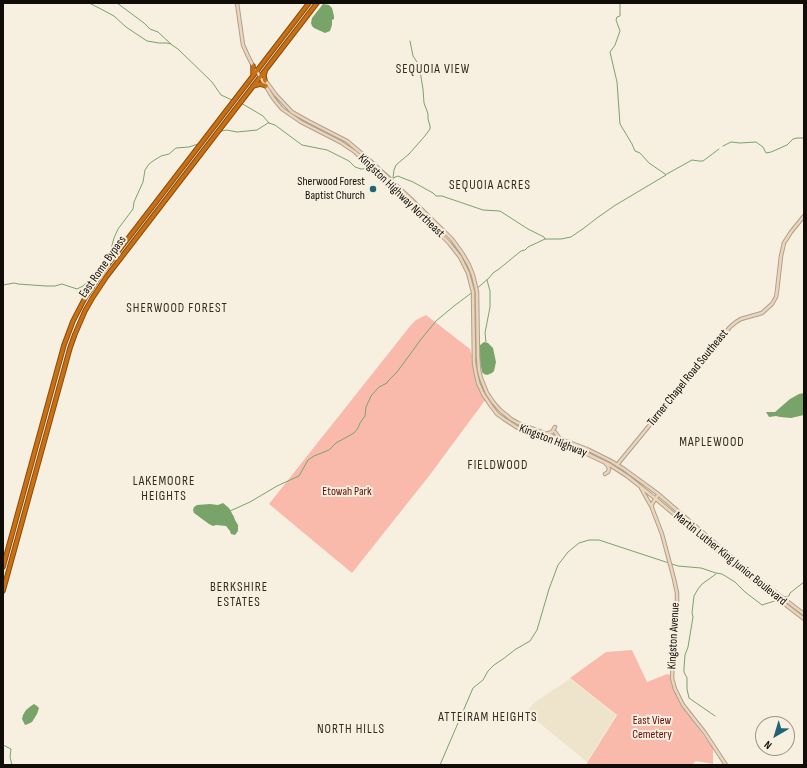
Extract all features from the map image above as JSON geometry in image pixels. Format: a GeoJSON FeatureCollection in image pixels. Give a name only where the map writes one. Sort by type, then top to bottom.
{"type":"FeatureCollection","features":[{"type":"Feature","properties":{"kind":"highway","name":"East Rome Bypass"},"geometry":{"type":"LineString","coordinates":[[3,567],[64,345],[88,292],[309,3]]}},
{"type":"Feature","properties":{"kind":"highway","name":"East Rome Bypass"},"geometry":{"type":"LineString","coordinates":[[3,591],[70,348],[85,311],[107,276],[317,3]]}},
{"type":"Feature","properties":{"kind":"highway"},"geometry":{"type":"LineString","coordinates":[[252,77],[254,71],[253,65],[262,64]]}},
{"type":"Feature","properties":{"kind":"highway"},"geometry":{"type":"LineString","coordinates":[[265,80],[264,75],[266,69]]}},
{"type":"Feature","properties":{"kind":"highway"},"geometry":{"type":"LineString","coordinates":[[252,87],[260,84],[266,86]]}},
{"type":"Feature","properties":{"kind":"main road","name":"Kingston Highway Northeast"},"geometry":{"type":"LineString","coordinates":[[237,3],[243,45],[253,65],[276,101],[288,114],[349,147],[399,193],[456,251],[467,270],[473,292]]}},
{"type":"Feature","properties":{"kind":"main road","name":"Kingston Highway"},"geometry":{"type":"LineString","coordinates":[[260,76],[292,112],[351,144],[382,171],[452,239],[462,252],[473,275],[477,292],[478,364],[481,378],[487,394],[500,410],[523,426],[587,449],[624,469]]}},
{"type":"Feature","properties":{"kind":"main road","name":"Turner Chapel Road Southeast"},"geometry":{"type":"LineString","coordinates":[[614,468],[730,327],[741,319],[762,313],[772,304],[776,297],[784,243],[790,232],[804,216]]}},
{"type":"Feature","properties":{"kind":"main road","name":"Kingston Highway"},"geometry":{"type":"LineString","coordinates":[[473,292],[475,370],[479,387],[491,406],[504,419],[518,428],[579,450],[604,462],[638,484],[656,498]]}},
{"type":"Feature","properties":{"kind":"main road"},"geometry":{"type":"LineString","coordinates":[[546,434],[552,432],[555,427]]}},
{"type":"Feature","properties":{"kind":"main road"},"geometry":{"type":"LineString","coordinates":[[555,432],[561,439]]}},
{"type":"Feature","properties":{"kind":"main road"},"geometry":{"type":"LineString","coordinates":[[621,460],[624,469],[658,495],[652,508]]}},
{"type":"Feature","properties":{"kind":"main road"},"geometry":{"type":"LineString","coordinates":[[604,462],[609,469],[605,474]]}},
{"type":"Feature","properties":{"kind":"main road","name":"Kingston Avenue"},"geometry":{"type":"LineString","coordinates":[[638,484],[652,508],[662,534],[676,587],[677,608],[672,678],[683,705],[714,746],[726,765]]}},
{"type":"Feature","properties":{"kind":"main road","name":"Martin Luther King Junior Boulevard"},"geometry":{"type":"LineString","coordinates":[[658,495],[737,562],[804,614]]}},
{"type":"Feature","properties":{"kind":"main road","name":"Martin Luther King Junior Boulevard"},"geometry":{"type":"LineString","coordinates":[[656,498],[738,568],[804,619]]}},
{"type":"Feature","properties":{"kind":"shaded area"},"geometry":{"type":"Polygon","coordinates":[[[323,4],[329,5],[332,8],[334,16],[330,31],[325,33],[314,28],[311,23],[312,18],[323,4]]]}},
{"type":"Feature","properties":{"kind":"shaded area"},"geometry":{"type":"Polygon","coordinates":[[[484,342],[488,343],[493,348],[496,362],[494,371],[487,375],[482,372],[479,354],[479,346],[484,342]]]}},
{"type":"Feature","properties":{"kind":"shaded area"},"geometry":{"type":"Polygon","coordinates":[[[804,393],[804,415],[791,418],[776,416],[769,417],[766,412],[775,412],[790,399],[804,393]]]}},
{"type":"Feature","properties":{"kind":"shaded area"},"geometry":{"type":"Polygon","coordinates":[[[223,503],[229,508],[238,525],[238,531],[235,535],[231,534],[226,526],[213,526],[209,524],[194,513],[193,510],[197,505],[218,505],[223,503]]]}},
{"type":"Feature","properties":{"kind":"shaded area"},"geometry":{"type":"Polygon","coordinates":[[[570,679],[616,715],[587,762],[526,712],[535,702],[570,679]]]}},
{"type":"Feature","properties":{"kind":"shaded area"},"geometry":{"type":"Polygon","coordinates":[[[34,704],[39,708],[37,714],[32,722],[25,725],[22,719],[23,715],[26,710],[34,704]]]}},
{"type":"Feature","properties":{"kind":"green space","name":"Etowah Park"},"geometry":{"type":"Polygon","coordinates":[[[426,315],[470,349],[486,399],[429,476],[352,573],[269,504],[411,325],[416,320],[426,315]]]}},
{"type":"Feature","properties":{"kind":"green space","name":"East View Cemetery"},"geometry":{"type":"Polygon","coordinates":[[[632,650],[647,682],[667,674],[670,675],[673,688],[680,704],[713,748],[713,764],[696,761],[692,765],[589,765],[587,763],[617,715],[570,678],[606,652],[632,650]]]}},
{"type":"Feature","properties":{"kind":"waterway"},"geometry":{"type":"LineString","coordinates":[[89,3],[114,16],[126,27],[147,41],[171,44]]}},
{"type":"Feature","properties":{"kind":"waterway"},"geometry":{"type":"LineString","coordinates":[[117,3],[150,29],[158,32],[212,82],[221,95],[232,100]]}},
{"type":"Feature","properties":{"kind":"waterway"},"geometry":{"type":"LineString","coordinates":[[620,3],[620,16],[617,17],[616,20],[620,31],[615,45],[610,52],[617,82],[620,124],[635,151],[640,153],[649,163],[665,174]]}},
{"type":"Feature","properties":{"kind":"waterway"},"geometry":{"type":"LineString","coordinates":[[393,178],[396,165],[409,154],[430,129],[428,114],[424,103],[419,65],[413,56],[410,41]]}},
{"type":"Feature","properties":{"kind":"waterway"},"geometry":{"type":"LineString","coordinates":[[241,103],[263,116],[269,123],[275,125],[302,145],[327,150],[361,169],[376,168]]}},
{"type":"Feature","properties":{"kind":"waterway"},"geometry":{"type":"LineString","coordinates":[[221,131],[227,130],[237,132],[257,130],[269,123]]}},
{"type":"Feature","properties":{"kind":"waterway"},"geometry":{"type":"LineString","coordinates":[[203,139],[206,133],[208,133]]}},
{"type":"Feature","properties":{"kind":"waterway"},"geometry":{"type":"LineString","coordinates":[[723,146],[731,142],[756,142],[763,147],[766,153],[787,145],[793,139],[804,138]]}},
{"type":"Feature","properties":{"kind":"waterway"},"geometry":{"type":"LineString","coordinates":[[3,285],[14,283],[55,286],[62,284],[77,289],[83,286],[101,266],[111,249],[118,229],[133,209],[134,202],[143,182],[145,170],[149,164],[161,156],[169,154],[176,148],[189,147],[198,144]]}},
{"type":"Feature","properties":{"kind":"waterway"},"geometry":{"type":"LineString","coordinates":[[230,511],[299,476],[308,460],[329,450],[336,443],[354,433],[365,416],[366,407],[371,396],[379,387],[387,383],[397,372],[436,321],[521,251],[545,239],[561,239],[571,237],[614,206],[665,175],[692,160],[703,161],[719,149]]}},
{"type":"Feature","properties":{"kind":"waterway"},"geometry":{"type":"LineString","coordinates":[[381,170],[393,179]]}},
{"type":"Feature","properties":{"kind":"waterway"},"geometry":{"type":"LineString","coordinates":[[393,178],[398,176],[413,182],[436,196],[442,196],[483,210],[500,211],[545,239]]}},
{"type":"Feature","properties":{"kind":"waterway"},"geometry":{"type":"LineString","coordinates":[[486,342],[485,333],[490,307],[490,291],[487,280]]}},
{"type":"Feature","properties":{"kind":"waterway"},"geometry":{"type":"LineString","coordinates":[[440,765],[473,688],[483,680],[488,671],[494,665],[530,641],[537,630],[558,565],[568,552],[579,543],[589,540],[599,540],[678,566],[701,568],[722,574],[735,582],[762,605],[789,596],[790,593],[804,582]]}},
{"type":"Feature","properties":{"kind":"waterway"},"geometry":{"type":"LineString","coordinates":[[715,716],[689,698],[687,678],[684,668],[685,655],[688,647],[693,617],[694,596],[702,584],[716,574]]}},
{"type":"Feature","properties":{"kind":"waterway"},"geometry":{"type":"LineString","coordinates":[[3,745],[11,749],[10,757],[12,765]]}},
{"type":"Feature","properties":{"kind":"place","name":"Sherwood Forest Baptist Church"},"geometry":{"type":"Point","coordinates":[373,189]}},
{"type":"Feature","properties":{"kind":"district","name":"SEQUOIA VIEW"},"geometry":{"type":"Point","coordinates":[433,70]}},
{"type":"Feature","properties":{"kind":"district","name":"SEQUOIA ACRES"},"geometry":{"type":"Point","coordinates":[490,186]}},
{"type":"Feature","properties":{"kind":"district","name":"SHERWOOD FOREST"},"geometry":{"type":"Point","coordinates":[177,309]}},
{"type":"Feature","properties":{"kind":"district","name":"MAPLEWOOD"},"geometry":{"type":"Point","coordinates":[712,443]}},
{"type":"Feature","properties":{"kind":"district","name":"FIELDWOOD"},"geometry":{"type":"Point","coordinates":[498,466]}},
{"type":"Feature","properties":{"kind":"district","name":"LAKEMOORE HEIGHTS"},"geometry":{"type":"Point","coordinates":[164,490]}},
{"type":"Feature","properties":{"kind":"district","name":"BERKSHIRE ESTATES"},"geometry":{"type":"Point","coordinates":[239,596]}},
{"type":"Feature","properties":{"kind":"district","name":"ATTEIRAM HEIGHTS"},"geometry":{"type":"Point","coordinates":[488,718]}},
{"type":"Feature","properties":{"kind":"district","name":"NORTH HILLS"},"geometry":{"type":"Point","coordinates":[351,730]}}]}
